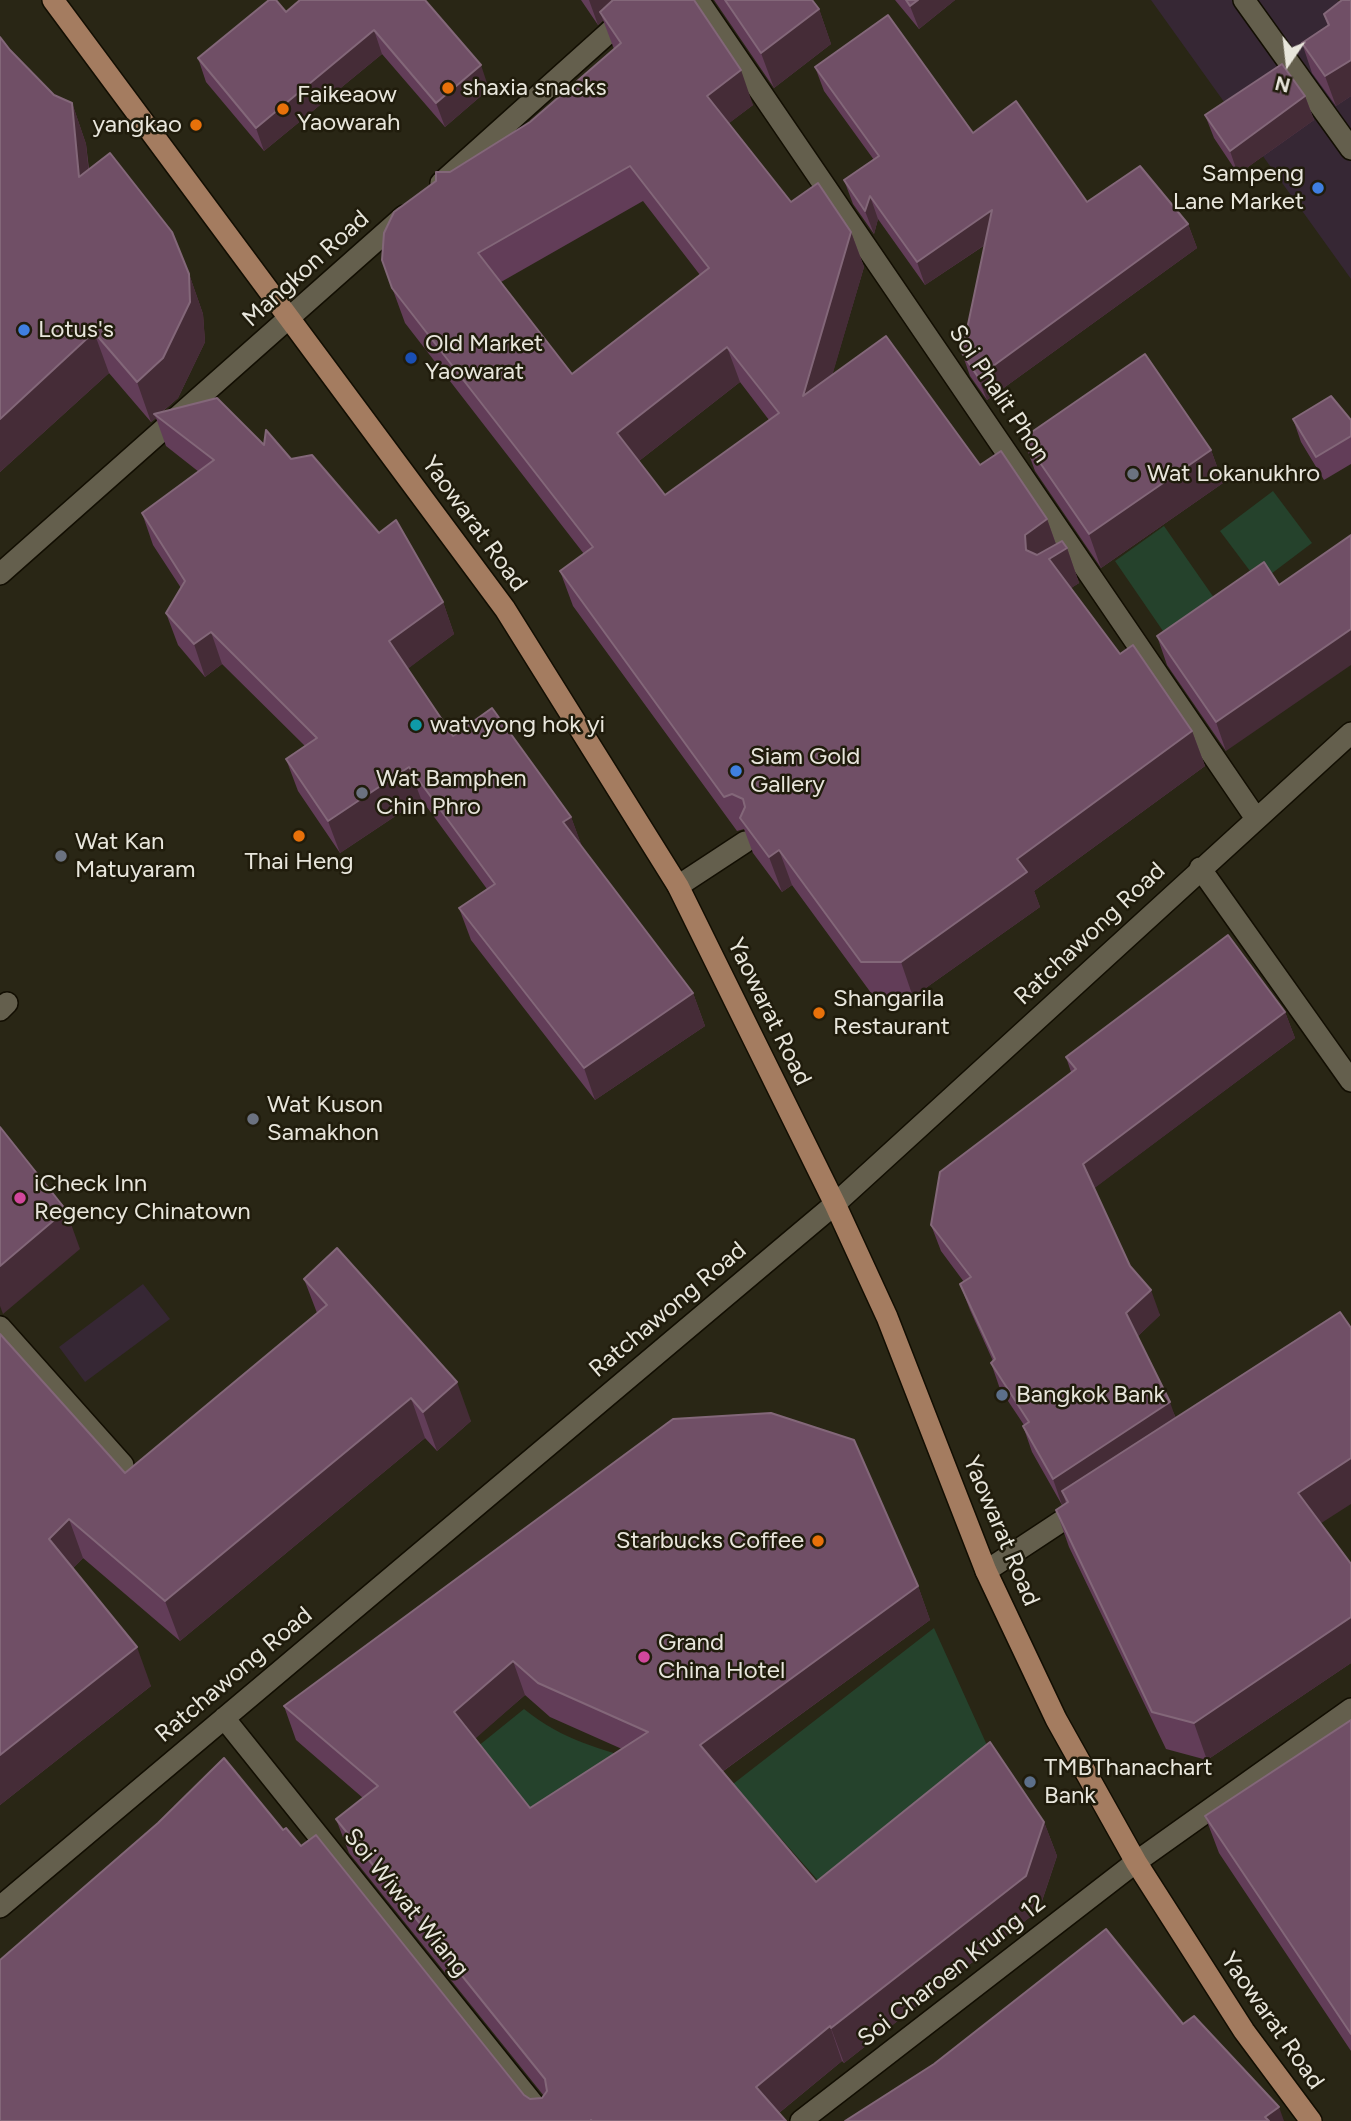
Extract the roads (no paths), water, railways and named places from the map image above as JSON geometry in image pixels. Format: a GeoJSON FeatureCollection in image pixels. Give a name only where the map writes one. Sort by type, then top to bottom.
{"type":"FeatureCollection","features":[{"type":"Feature","properties":{"kind":"main road","name":"Yaowarat Road"},"geometry":{"type":"LineString","coordinates":[[53,0],[505,609],[678,886],[835,1204],[887,1317],[986,1571],[1056,1719],[1136,1862],[1244,2031],[1311,2121]]}},
{"type":"Feature","properties":{"kind":"street","name":"Mangkon Road"},"geometry":{"type":"LineString","coordinates":[[0,575],[645,0]]}},
{"type":"Feature","properties":{"kind":"street","name":"Soi Phalit Phon"},"geometry":{"type":"LineString","coordinates":[[698,0],[1255,817]]}},
{"type":"Feature","properties":{"kind":"street"},"geometry":{"type":"LineString","coordinates":[[1244,0],[1351,149]]}},
{"type":"Feature","properties":{"kind":"street"},"geometry":{"type":"LineString","coordinates":[[1059,570],[1079,558]]}},
{"type":"Feature","properties":{"kind":"street","name":"Ratchawong Road"},"geometry":{"type":"LineString","coordinates":[[0,1907],[835,1204],[1255,817],[1351,733]]}},
{"type":"Feature","properties":{"kind":"street"},"geometry":{"type":"LineString","coordinates":[[678,886],[745,842]]}},
{"type":"Feature","properties":{"kind":"street"},"geometry":{"type":"LineString","coordinates":[[1200,868],[1351,1081]]}},
{"type":"Feature","properties":{"kind":"street"},"geometry":{"type":"LineString","coordinates":[[0,1326],[123,1465]]}},
{"type":"Feature","properties":{"kind":"street"},"geometry":{"type":"LineString","coordinates":[[986,1571],[1106,1492]]}},
{"type":"Feature","properties":{"kind":"street","name":"Soi Charoen Krung 12"},"geometry":{"type":"LineString","coordinates":[[801,2121],[1136,1862],[1351,1709]]}},
{"type":"Feature","properties":{"kind":"street","name":"Soi Wiwat Wiang"},"geometry":{"type":"LineString","coordinates":[[224,1718],[547,2121]]}},
{"type":"Feature","properties":{"kind":"place","name":"shaxia snacks"},"geometry":{"type":"Point","coordinates":[448,88]}},
{"type":"Feature","properties":{"kind":"place","name":"Faikeaow Yaowarah"},"geometry":{"type":"Point","coordinates":[283,109]}},
{"type":"Feature","properties":{"kind":"place","name":"yangkao"},"geometry":{"type":"Point","coordinates":[196,125]}},
{"type":"Feature","properties":{"kind":"place","name":"Sampeng Lane Market"},"geometry":{"type":"Point","coordinates":[1318,188]}},
{"type":"Feature","properties":{"kind":"place","name":"Lotus's"},"geometry":{"type":"Point","coordinates":[24,330]}},
{"type":"Feature","properties":{"kind":"place","name":"Old Market Yaowarat"},"geometry":{"type":"Point","coordinates":[411,358]}},
{"type":"Feature","properties":{"kind":"place","name":"Wat Lokanukhro"},"geometry":{"type":"Point","coordinates":[1133,474]}},
{"type":"Feature","properties":{"kind":"place","name":"watvyong hok yi"},"geometry":{"type":"Point","coordinates":[416,725]}},
{"type":"Feature","properties":{"kind":"place","name":"Siam Gold Gallery"},"geometry":{"type":"Point","coordinates":[736,771]}},
{"type":"Feature","properties":{"kind":"place","name":"Wat Bamphen Chin Phro"},"geometry":{"type":"Point","coordinates":[362,793]}},
{"type":"Feature","properties":{"kind":"place","name":"Thai Heng"},"geometry":{"type":"Point","coordinates":[299,836]}},
{"type":"Feature","properties":{"kind":"place","name":"Wat Kan Matuyaram"},"geometry":{"type":"Point","coordinates":[61,856]}},
{"type":"Feature","properties":{"kind":"place","name":"Shangarila Restaurant"},"geometry":{"type":"Point","coordinates":[819,1013]}},
{"type":"Feature","properties":{"kind":"place","name":"Wat Kuson Samakhon"},"geometry":{"type":"Point","coordinates":[253,1119]}},
{"type":"Feature","properties":{"kind":"place","name":"iCheck Inn Regency Chinatown"},"geometry":{"type":"Point","coordinates":[20,1198]}},
{"type":"Feature","properties":{"kind":"place","name":"Bangkok Bank"},"geometry":{"type":"Point","coordinates":[1002,1395]}},
{"type":"Feature","properties":{"kind":"place","name":"Starbucks Coffee"},"geometry":{"type":"Point","coordinates":[818,1541]}},
{"type":"Feature","properties":{"kind":"place","name":"Grand China Hotel"},"geometry":{"type":"Point","coordinates":[644,1657]}},
{"type":"Feature","properties":{"kind":"place","name":"TMBThanachart Bank"},"geometry":{"type":"Point","coordinates":[1030,1782]}}]}
